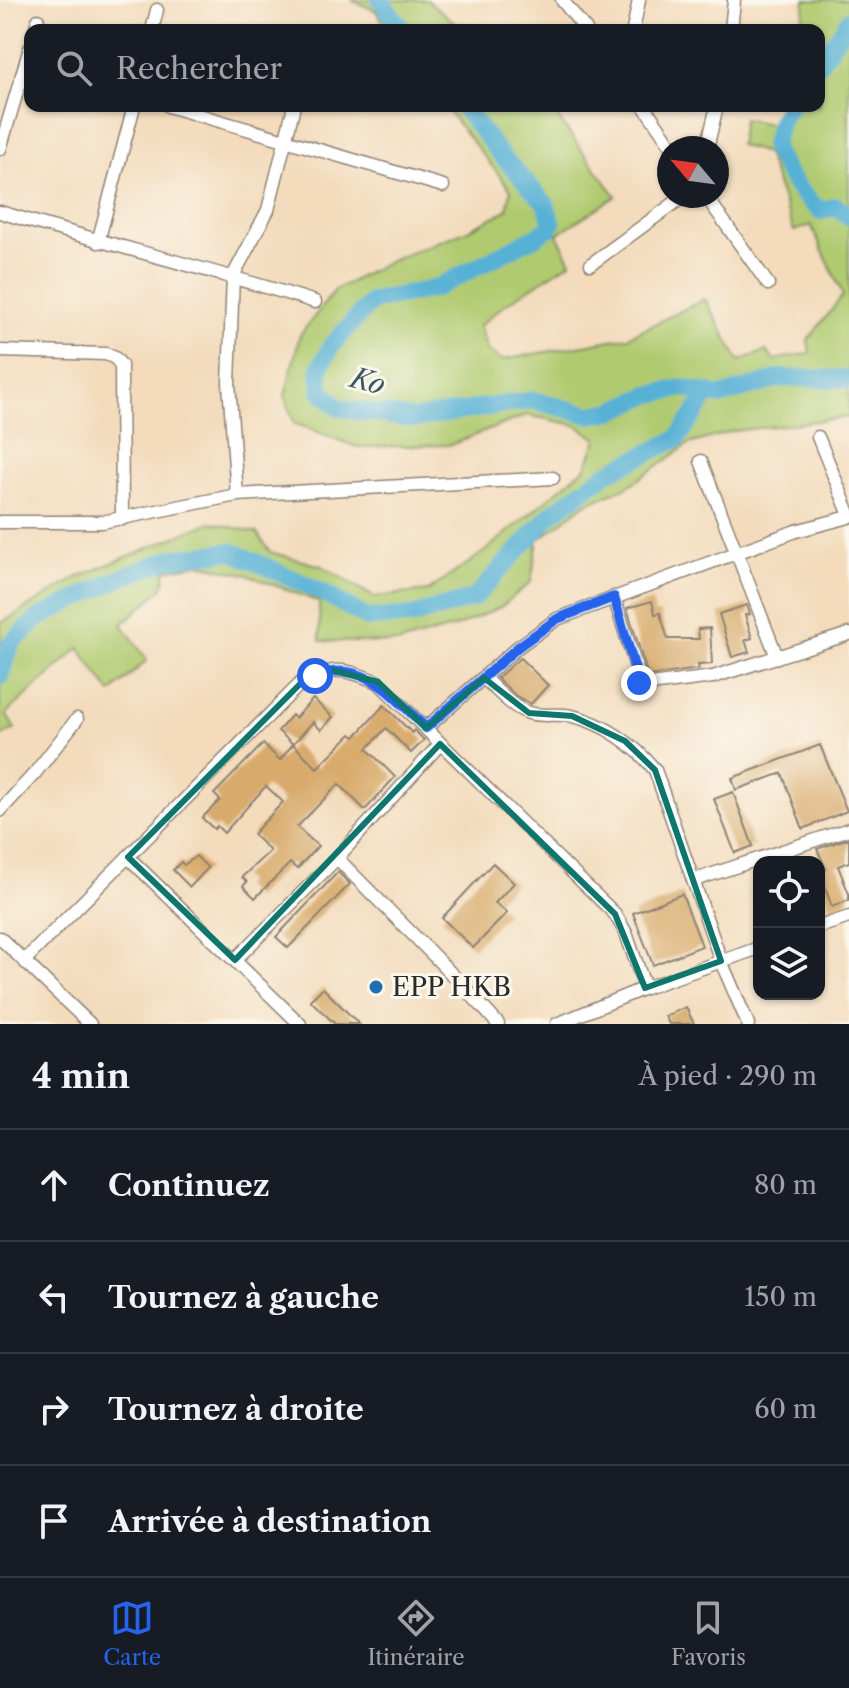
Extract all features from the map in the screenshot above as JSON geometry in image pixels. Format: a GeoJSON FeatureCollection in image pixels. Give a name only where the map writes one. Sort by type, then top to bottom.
{"type":"FeatureCollection","features":[{"type":"Feature","properties":{"kind":"street"},"geometry":{"type":"LineString","coordinates":[[562,0],[581,24]]}},
{"type":"Feature","properties":{"kind":"street"},"geometry":{"type":"LineString","coordinates":[[634,24],[639,0]]}},
{"type":"Feature","properties":{"kind":"street"},"geometry":{"type":"LineString","coordinates":[[732,24],[734,0]]}},
{"type":"Feature","properties":{"kind":"street"},"geometry":{"type":"LineString","coordinates":[[154,24],[157,10]]}},
{"type":"Feature","properties":{"kind":"street"},"geometry":{"type":"LineString","coordinates":[[0,149],[24,70]]}},
{"type":"Feature","properties":{"kind":"street"},"geometry":{"type":"LineString","coordinates":[[0,100],[15,104]]}},
{"type":"Feature","properties":{"kind":"street"},"geometry":{"type":"LineString","coordinates":[[98,242],[132,112]]}},
{"type":"Feature","properties":{"kind":"street"},"geometry":{"type":"LineString","coordinates":[[189,112],[443,186]]}},
{"type":"Feature","properties":{"kind":"street"},"geometry":{"type":"LineString","coordinates":[[237,495],[229,383],[233,276],[268,210],[293,112]]}},
{"type":"Feature","properties":{"kind":"street"},"geometry":{"type":"LineString","coordinates":[[648,112],[665,136]]}},
{"type":"Feature","properties":{"kind":"street"},"geometry":{"type":"LineString","coordinates":[[710,136],[716,112]]}},
{"type":"Feature","properties":{"kind":"street"},"geometry":{"type":"LineString","coordinates":[[591,264],[668,208]]}},
{"type":"Feature","properties":{"kind":"street"},"geometry":{"type":"LineString","coordinates":[[714,208],[768,284]]}},
{"type":"Feature","properties":{"kind":"street"},"geometry":{"type":"LineString","coordinates":[[0,212],[98,242],[233,276],[315,302]]}},
{"type":"Feature","properties":{"kind":"street"},"geometry":{"type":"LineString","coordinates":[[0,351],[106,354],[121,365],[122,519]]}},
{"type":"Feature","properties":{"kind":"street"},"geometry":{"type":"LineString","coordinates":[[426,728],[518,647],[557,619],[796,531],[849,515],[818,437]]}},
{"type":"Feature","properties":{"kind":"street"},"geometry":{"type":"LineString","coordinates":[[701,461],[777,657]]}},
{"type":"Feature","properties":{"kind":"street"},"geometry":{"type":"LineString","coordinates":[[0,522],[102,522],[237,495],[553,478]]}},
{"type":"Feature","properties":{"kind":"street"},"geometry":{"type":"LineString","coordinates":[[614,597],[642,686],[713,677],[849,634]]}},
{"type":"Feature","properties":{"kind":"street"},"geometry":{"type":"LineString","coordinates":[[25,960],[302,682],[332,670],[352,672],[378,682],[615,914],[626,933],[645,988]]}},
{"type":"Feature","properties":{"kind":"street"},"geometry":{"type":"LineString","coordinates":[[484,678],[515,706],[529,713],[572,716],[598,725],[625,741],[655,770],[721,961],[748,1024]]}},
{"type":"Feature","properties":{"kind":"street"},"geometry":{"type":"LineString","coordinates":[[0,811],[35,773],[77,719]]}},
{"type":"Feature","properties":{"kind":"street"},"geometry":{"type":"LineString","coordinates":[[235,960],[337,858],[440,744]]}},
{"type":"Feature","properties":{"kind":"street"},"geometry":{"type":"LineString","coordinates":[[695,880],[849,829]]}},
{"type":"Feature","properties":{"kind":"street"},"geometry":{"type":"LineString","coordinates":[[128,857],[300,1024]]}},
{"type":"Feature","properties":{"kind":"street"},"geometry":{"type":"LineString","coordinates":[[337,858],[452,972],[498,1024]]}},
{"type":"Feature","properties":{"kind":"street"},"geometry":{"type":"LineString","coordinates":[[825,925],[849,917]]}},
{"type":"Feature","properties":{"kind":"street"},"geometry":{"type":"LineString","coordinates":[[0,938],[90,1024]]}},
{"type":"Feature","properties":{"kind":"street"},"geometry":{"type":"LineString","coordinates":[[557,1024],[645,988],[753,950]]}},
{"type":"Feature","properties":{"kind":"highlighted area"},"geometry":{"type":"Polygon","coordinates":[[[332,670],[378,682],[426,728],[484,678],[529,713],[572,716],[625,741],[655,770],[721,961],[645,988],[615,914],[440,744],[235,960],[128,857],[302,682],[332,670]]]}},
{"type":"Feature","properties":{"kind":"green space"},"geometry":{"type":"Polygon","coordinates":[[[351,0],[427,0],[457,24],[385,24],[375,10],[351,0]]]}},
{"type":"Feature","properties":{"kind":"green space"},"geometry":{"type":"Polygon","coordinates":[[[805,0],[849,0],[849,417],[734,431],[689,444],[627,487],[587,503],[538,540],[531,582],[501,607],[458,626],[399,643],[320,641],[319,602],[245,574],[199,564],[166,570],[163,588],[122,624],[147,660],[111,693],[79,648],[6,714],[15,729],[0,737],[1,623],[78,577],[211,522],[257,533],[270,552],[321,566],[374,597],[428,591],[484,552],[586,467],[597,439],[576,425],[527,415],[450,445],[357,447],[294,423],[285,396],[300,335],[335,290],[392,260],[468,230],[507,210],[511,190],[449,112],[553,112],[616,196],[557,234],[571,262],[504,305],[479,326],[487,350],[502,360],[628,337],[705,299],[739,361],[766,351],[774,360],[810,353],[808,340],[843,295],[811,225],[794,231],[766,153],[739,145],[743,119],[772,124],[779,112],[825,112],[825,24],[803,24],[805,0]]]}},
{"type":"Feature","properties":{"kind":"building"},"geometry":{"type":"Polygon","coordinates":[[[652,601],[655,614],[660,613],[668,639],[699,639],[698,629],[710,628],[712,664],[698,665],[699,669],[648,676],[627,608],[652,601]]]}},
{"type":"Feature","properties":{"kind":"building"},"geometry":{"type":"Polygon","coordinates":[[[747,605],[750,614],[745,615],[752,638],[745,640],[749,652],[732,657],[719,614],[747,605]]]}},
{"type":"Feature","properties":{"kind":"building"},"geometry":{"type":"Polygon","coordinates":[[[520,658],[548,685],[531,704],[516,696],[497,678],[520,658]]]}},
{"type":"Feature","properties":{"kind":"building"},"geometry":{"type":"Polygon","coordinates":[[[313,699],[333,717],[321,730],[313,722],[293,744],[278,731],[313,699]]]}},
{"type":"Feature","properties":{"kind":"building"},"geometry":{"type":"Polygon","coordinates":[[[384,705],[412,733],[414,730],[424,740],[411,753],[386,728],[367,749],[395,777],[365,810],[339,784],[297,827],[318,846],[297,869],[290,863],[255,898],[243,886],[247,882],[242,877],[270,851],[253,834],[283,802],[266,786],[224,833],[202,818],[220,800],[214,794],[263,744],[280,760],[293,744],[317,768],[351,734],[355,737],[384,705]]]}},
{"type":"Feature","properties":{"kind":"building"},"geometry":{"type":"Polygon","coordinates":[[[820,745],[847,811],[803,829],[782,773],[736,790],[732,778],[820,745]]]}},
{"type":"Feature","properties":{"kind":"building"},"geometry":{"type":"Polygon","coordinates":[[[733,792],[753,846],[735,853],[714,799],[733,792]]]}},
{"type":"Feature","properties":{"kind":"building"},"geometry":{"type":"Polygon","coordinates":[[[849,838],[849,862],[838,866],[849,900],[832,907],[825,888],[825,856],[820,856],[817,849],[849,838]]]}},
{"type":"Feature","properties":{"kind":"building"},"geometry":{"type":"Polygon","coordinates":[[[196,856],[208,868],[190,887],[173,870],[181,862],[184,865],[196,856]]]}},
{"type":"Feature","properties":{"kind":"building"},"geometry":{"type":"Polygon","coordinates":[[[493,863],[514,883],[495,903],[507,913],[473,948],[442,918],[493,863]]]}},
{"type":"Feature","properties":{"kind":"building"},"geometry":{"type":"Polygon","coordinates":[[[338,872],[350,884],[288,948],[276,937],[338,872]]]}},
{"type":"Feature","properties":{"kind":"building"},"geometry":{"type":"Polygon","coordinates":[[[682,894],[702,946],[653,965],[633,913],[682,894]]]}},
{"type":"Feature","properties":{"kind":"building"},"geometry":{"type":"Polygon","coordinates":[[[323,988],[359,1024],[335,1024],[310,1000],[323,988]]]}},
{"type":"Feature","properties":{"kind":"building"},"geometry":{"type":"Polygon","coordinates":[[[686,1007],[694,1024],[669,1024],[665,1016],[686,1007]]]}},
{"type":"Feature","properties":{"kind":"waterway","name":"Ko"},"geometry":{"type":"LineString","coordinates":[[380,0],[398,24]]}},
{"type":"Feature","properties":{"kind":"waterway"},"geometry":{"type":"LineString","coordinates":[[825,55],[849,20]]}},
{"type":"Feature","properties":{"kind":"waterway","name":"Ko"},"geometry":{"type":"LineString","coordinates":[[467,112],[546,204],[552,223],[531,239],[434,289],[372,301],[331,346],[319,370],[321,391],[339,408],[413,419],[532,400],[590,415],[613,411],[648,395],[683,388],[721,396],[781,378],[849,379]]}},
{"type":"Feature","properties":{"kind":"waterway"},"geometry":{"type":"LineString","coordinates":[[786,112],[773,146],[782,165],[793,182],[821,211],[836,206],[849,216]]}},
{"type":"Feature","properties":{"kind":"waterway"},"geometry":{"type":"LineString","coordinates":[[0,677],[11,643],[40,617],[114,581],[169,559],[231,551],[320,591],[367,618],[412,616],[474,598],[551,514],[607,473],[677,439],[709,393]]}},
{"type":"Feature","properties":{"kind":"place","name":"EPP HKB"},"geometry":{"type":"Point","coordinates":[376,987]}},
{"type":"Feature","properties":{"kind":"route"},"geometry":{"type":"LineString","coordinates":[[315,676],[332,670],[352,672],[378,682],[426,728],[518,647],[557,619],[614,597],[639,683]]}}]}
